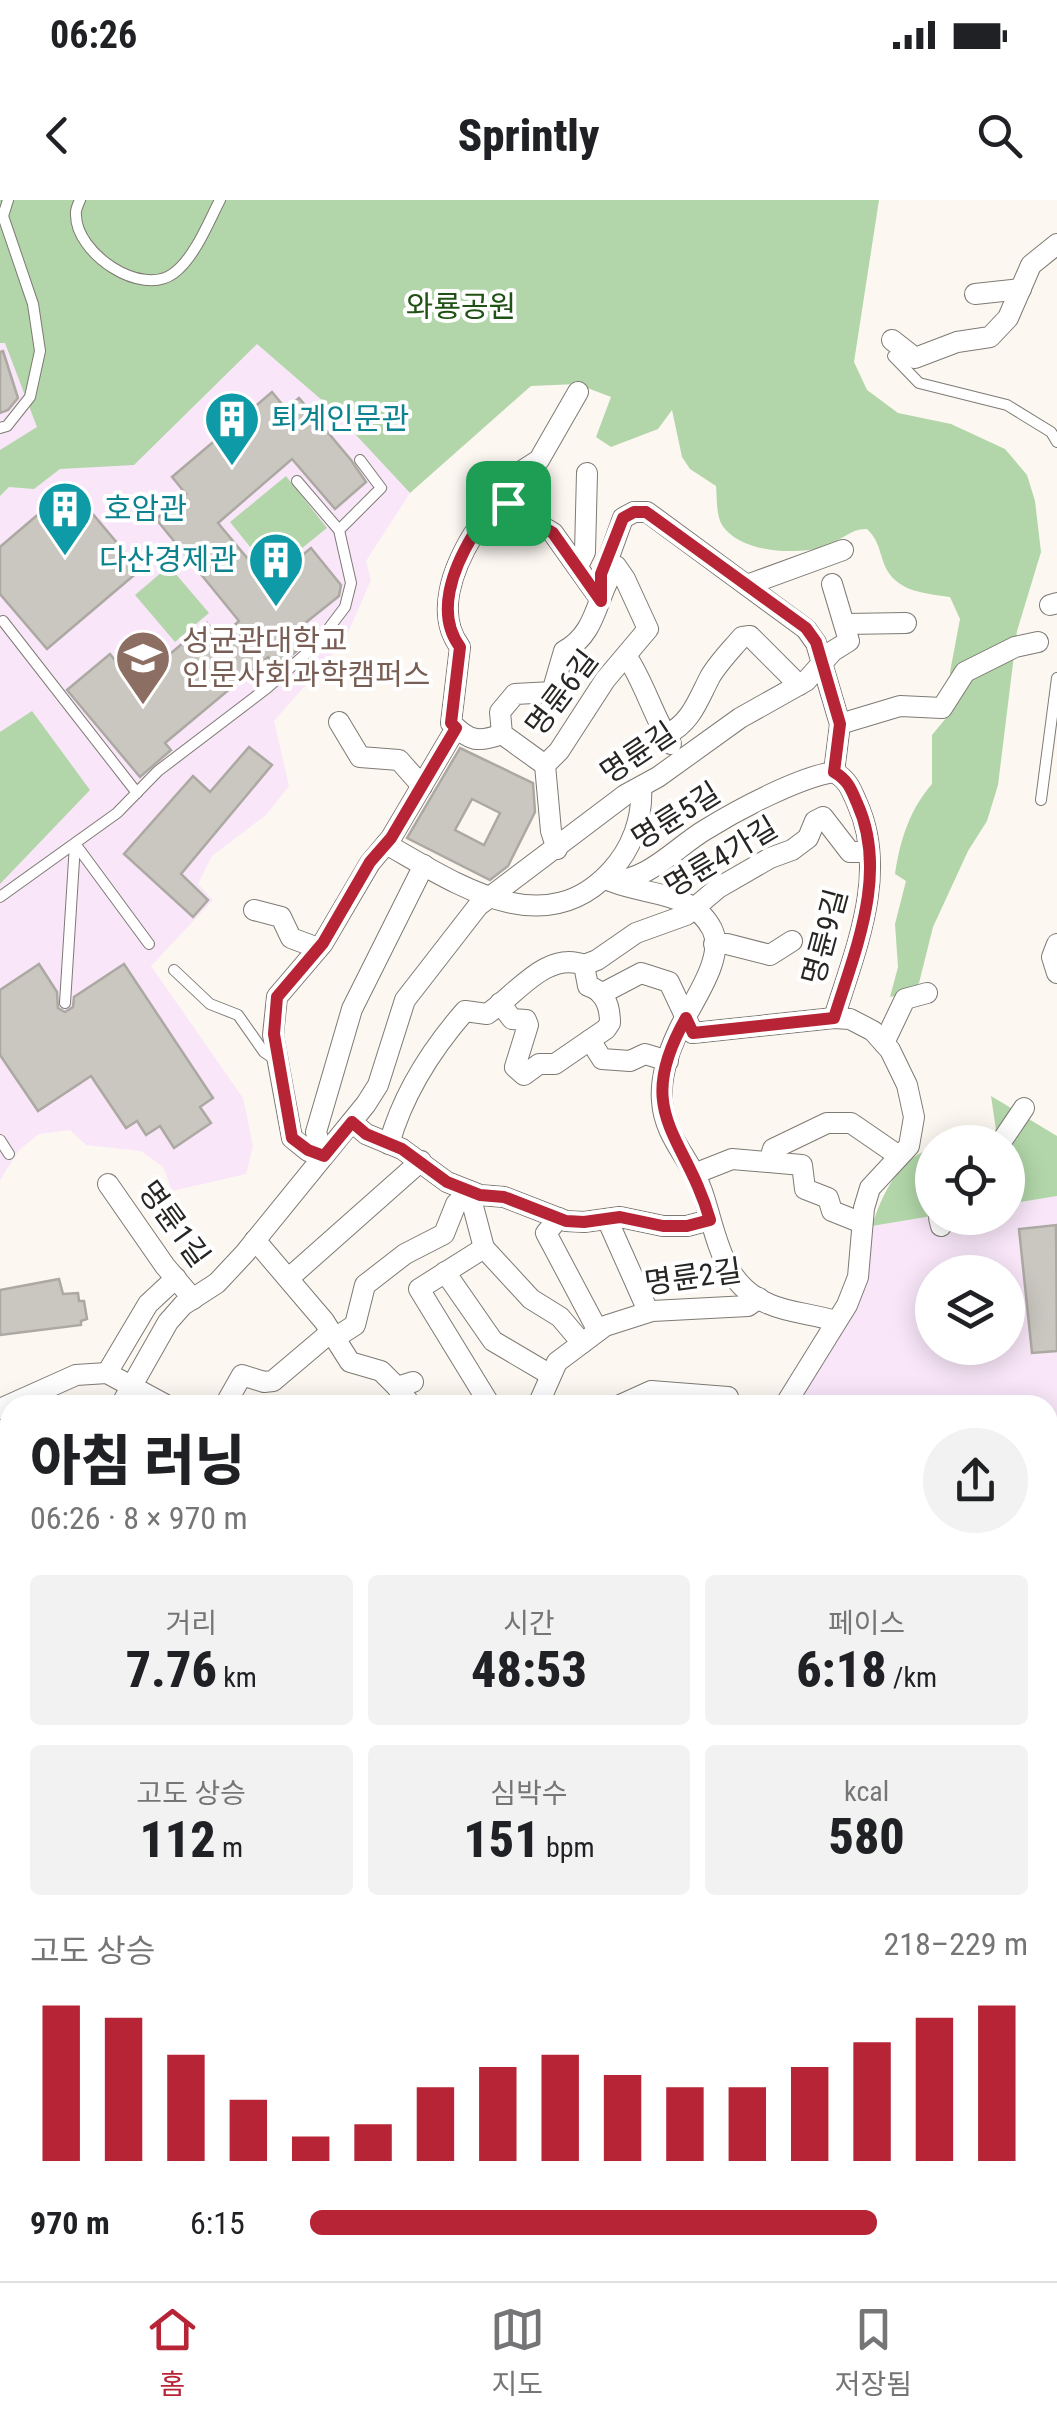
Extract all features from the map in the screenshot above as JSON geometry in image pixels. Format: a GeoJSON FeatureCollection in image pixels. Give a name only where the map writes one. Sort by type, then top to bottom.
{"type":"FeatureCollection","features":[{"type":"Feature","properties":{"kind":"street"},"geometry":{"type":"LineString","coordinates":[[892,348],[915,358],[957,342],[990,336],[1008,318],[1031,264],[1057,244]]}},
{"type":"Feature","properties":{"kind":"street"},"geometry":{"type":"LineString","coordinates":[[975,294],[1021,289]]}},
{"type":"Feature","properties":{"kind":"street"},"geometry":{"type":"LineString","coordinates":[[578,392],[539,460],[511,478],[508,503],[553,533],[601,601]]}},
{"type":"Feature","properties":{"kind":"street"},"geometry":{"type":"LineString","coordinates":[[578,566],[585,552],[587,473]]}},
{"type":"Feature","properties":{"kind":"street"},"geometry":{"type":"LineString","coordinates":[[502,734],[481,742],[468,739],[451,723],[460,647],[450,634],[446,599],[474,532],[508,503]]}},
{"type":"Feature","properties":{"kind":"street"},"geometry":{"type":"LineString","coordinates":[[601,601],[601,574],[623,518],[634,512],[646,512],[806,628],[816,642],[840,724],[834,772]]}},
{"type":"Feature","properties":{"kind":"street"},"geometry":{"type":"LineString","coordinates":[[747,585],[842,550]]}},
{"type":"Feature","properties":{"kind":"street"},"geometry":{"type":"LineString","coordinates":[[601,601],[604,584],[616,566],[648,629],[627,657],[643,681],[679,762]]}},
{"type":"Feature","properties":{"kind":"street"},"geometry":{"type":"LineString","coordinates":[[832,584],[846,624],[906,623]]}},
{"type":"Feature","properties":{"kind":"street","name":"명륜6길"},"geometry":{"type":"LineString","coordinates":[[558,849],[551,831],[545,765],[502,734],[500,712],[515,694],[552,692],[564,651],[579,643],[601,601]]}},
{"type":"Feature","properties":{"kind":"street","name":"명륜길"},"geometry":{"type":"LineString","coordinates":[[127,1395],[168,1322],[217,1283],[352,1122],[378,1085],[405,1000],[478,906],[640,786],[740,718],[799,685],[833,651],[849,641],[846,624]]}},
{"type":"Feature","properties":{"kind":"street"},"geometry":{"type":"LineString","coordinates":[[666,735],[678,730],[696,707],[712,674],[742,637],[750,636],[799,685]]}},
{"type":"Feature","properties":{"kind":"street"},"geometry":{"type":"LineString","coordinates":[[840,724],[900,706],[942,708],[965,672],[1015,647],[1038,642]]}},
{"type":"Feature","properties":{"kind":"street","name":"명륜6길"},"geometry":{"type":"LineString","coordinates":[[545,765],[559,751],[605,680],[627,657]]}},
{"type":"Feature","properties":{"kind":"street"},"geometry":{"type":"LineString","coordinates":[[339,722],[360,757],[399,760],[422,786]]}},
{"type":"Feature","properties":{"kind":"street"},"geometry":{"type":"LineString","coordinates":[[324,1156],[292,1138],[274,1034],[277,997],[318,948],[456,728]]}},
{"type":"Feature","properties":{"kind":"street","name":"명륜9길"},"geometry":{"type":"LineString","coordinates":[[686,1018],[693,1033],[834,1018],[868,902],[868,852],[864,817],[846,779],[834,772]]}},
{"type":"Feature","properties":{"kind":"street","name":"명륜5길"},"geometry":{"type":"LineString","coordinates":[[492,896],[514,906],[534,906],[568,900],[608,881],[630,880],[707,828],[752,804],[834,772]]}},
{"type":"Feature","properties":{"kind":"street"},"geometry":{"type":"LineString","coordinates":[[640,786],[642,806],[633,839],[608,881],[680,899],[700,912],[714,934],[706,981],[668,1061],[662,1100],[678,1151],[694,1174],[724,1265],[769,1304],[835,1321]]}},
{"type":"Feature","properties":{"kind":"street","name":"명륜4가길"},"geometry":{"type":"LineString","coordinates":[[389,1144],[412,1083],[465,1011],[487,1014],[554,963],[572,960],[584,965],[636,933],[665,924],[694,908],[718,888],[792,850],[808,838],[815,821],[823,817],[850,852],[868,852]]}},
{"type":"Feature","properties":{"kind":"street"},"geometry":{"type":"LineString","coordinates":[[386,844],[473,893],[492,896]]}},
{"type":"Feature","properties":{"kind":"street"},"geometry":{"type":"LineString","coordinates":[[324,1156],[316,1132],[352,1009],[424,866]]}},
{"type":"Feature","properties":{"kind":"street"},"geometry":{"type":"LineString","coordinates":[[254,910],[281,917],[291,938],[318,948]]}},
{"type":"Feature","properties":{"kind":"street"},"geometry":{"type":"LineString","coordinates":[[714,944],[770,955],[792,940]]}},
{"type":"Feature","properties":{"kind":"street"},"geometry":{"type":"LineString","coordinates":[[1057,944],[1052,957],[1057,973]]}},
{"type":"Feature","properties":{"kind":"street"},"geometry":{"type":"LineString","coordinates":[[500,1004],[512,1019],[526,1020],[528,1025],[516,1067],[524,1075],[539,1064],[556,1064],[610,1022],[610,1011],[601,994],[588,986],[584,965]]}},
{"type":"Feature","properties":{"kind":"street"},"geometry":{"type":"LineString","coordinates":[[601,994],[641,973],[648,974],[669,982],[686,1018]]}},
{"type":"Feature","properties":{"kind":"street"},"geometry":{"type":"LineString","coordinates":[[884,1043],[904,999],[927,993]]}},
{"type":"Feature","properties":{"kind":"street"},"geometry":{"type":"LineString","coordinates":[[791,1395],[847,1305],[858,1277],[862,1224],[870,1188],[909,1146],[914,1117],[906,1085],[884,1043],[873,1031],[850,1020],[834,1018]]}},
{"type":"Feature","properties":{"kind":"street"},"geometry":{"type":"LineString","coordinates":[[590,1040],[602,1059],[630,1061],[645,1054],[668,1061]]}},
{"type":"Feature","properties":{"kind":"street"},"geometry":{"type":"LineString","coordinates":[[1012,1125],[1024,1108]]}},
{"type":"Feature","properties":{"kind":"street"},"geometry":{"type":"LineString","coordinates":[[352,1122],[366,1134],[421,1161],[447,1182],[480,1195],[504,1197],[559,1218],[584,1222],[620,1217],[663,1226],[687,1226],[710,1220]]}},
{"type":"Feature","properties":{"kind":"street"},"geometry":{"type":"LineString","coordinates":[[769,1162],[773,1149],[827,1123],[851,1123],[900,1156]]}},
{"type":"Feature","properties":{"kind":"street"},"geometry":{"type":"LineString","coordinates":[[694,1174],[732,1158],[802,1165],[804,1189],[828,1198],[832,1211],[862,1224]]}},
{"type":"Feature","properties":{"kind":"street"},"geometry":{"type":"LineString","coordinates":[[288,1278],[421,1161]]}},
{"type":"Feature","properties":{"kind":"street","name":"명륜1길"},"geometry":{"type":"LineString","coordinates":[[108,1184],[193,1299]]}},
{"type":"Feature","properties":{"kind":"street"},"geometry":{"type":"LineString","coordinates":[[468,1190],[484,1248],[532,1299],[590,1338]]}},
{"type":"Feature","properties":{"kind":"street"},"geometry":{"type":"LineString","coordinates":[[231,1395],[242,1375],[273,1381],[325,1337],[355,1325],[365,1285],[405,1254],[444,1234],[456,1204],[468,1190]]}},
{"type":"Feature","properties":{"kind":"street"},"geometry":{"type":"LineString","coordinates":[[559,1218],[546,1233],[590,1338]]}},
{"type":"Feature","properties":{"kind":"street"},"geometry":{"type":"LineString","coordinates":[[607,1219],[648,1311]]}},
{"type":"Feature","properties":{"kind":"street"},"geometry":{"type":"LineString","coordinates":[[255,1240],[334,1335],[350,1362],[381,1371],[405,1384],[408,1395]]}},
{"type":"Feature","properties":{"kind":"street"},"geometry":{"type":"LineString","coordinates":[[481,1395],[419,1290],[484,1248]]}},
{"type":"Feature","properties":{"kind":"street"},"geometry":{"type":"LineString","coordinates":[[446,1272],[493,1341],[550,1374]]}},
{"type":"Feature","properties":{"kind":"street"},"geometry":{"type":"LineString","coordinates":[[107,1374],[148,1304],[176,1278]]}},
{"type":"Feature","properties":{"kind":"street","name":"명륜2길"},"geometry":{"type":"LineString","coordinates":[[545,1395],[557,1362],[590,1338],[648,1311],[748,1306],[759,1298]]}},
{"type":"Feature","properties":{"kind":"street"},"geometry":{"type":"LineString","coordinates":[[107,1374],[125,1395]]}},
{"type":"Feature","properties":{"kind":"street"},"geometry":{"type":"LineString","coordinates":[[32,1395],[76,1376],[107,1374]]}},
{"type":"Feature","properties":{"kind":"street"},"geometry":{"type":"LineString","coordinates":[[642,1395],[651,1391],[713,1395]]}},
{"type":"Feature","properties":{"kind":"lane"},"geometry":{"type":"LineString","coordinates":[[0,428],[30,397],[40,351],[33,304],[3,216],[8,200]]}},
{"type":"Feature","properties":{"kind":"lane"},"geometry":{"type":"LineString","coordinates":[[80,200],[76,216],[85,244],[118,273],[155,280],[173,274],[188,256],[220,200]]}},
{"type":"Feature","properties":{"kind":"lane"},"geometry":{"type":"LineString","coordinates":[[892,348],[920,383],[1007,405],[1051,432],[1057,442]]}},
{"type":"Feature","properties":{"kind":"lane"},"geometry":{"type":"LineString","coordinates":[[339,530],[382,488],[360,460]]}},
{"type":"Feature","properties":{"kind":"lane"},"geometry":{"type":"LineString","coordinates":[[0,897],[117,814],[158,771],[267,688],[317,644],[345,607],[351,582],[339,530],[297,480]]}},
{"type":"Feature","properties":{"kind":"lane"},"geometry":{"type":"LineString","coordinates":[[1,622],[137,792]]}},
{"type":"Feature","properties":{"kind":"lane"},"geometry":{"type":"LineString","coordinates":[[1042,800],[1057,678]]}},
{"type":"Feature","properties":{"kind":"lane"},"geometry":{"type":"LineString","coordinates":[[75,844],[149,944]]}},
{"type":"Feature","properties":{"kind":"lane"},"geometry":{"type":"LineString","coordinates":[[65,1003],[75,844]]}},
{"type":"Feature","properties":{"kind":"lane"},"geometry":{"type":"LineString","coordinates":[[174,970],[210,1004],[238,1016],[264,1052],[277,1061]]}},
{"type":"Feature","properties":{"kind":"lane"},"geometry":{"type":"LineString","coordinates":[[0,1140],[9,1154]]}},
{"type":"Feature","properties":{"kind":"shaded area","name":"성균관대학교 인문사회과학캠퍼스"},"geometry":{"type":"Polygon","coordinates":[[[0,200],[305,200],[410,493],[366,561],[371,580],[345,640],[274,721],[289,786],[266,815],[212,856],[198,884],[213,900],[151,966],[243,1098],[253,1146],[246,1174],[172,1191],[163,1167],[141,1151],[86,1145],[70,1130],[39,1134],[19,1150],[0,1180],[0,200]]]}},
{"type":"Feature","properties":{"kind":"shaded area"},"geometry":{"type":"Polygon","coordinates":[[[1057,1196],[1057,1395],[799,1395],[872,1226],[915,1219],[915,1235],[1025,1235],[1025,1201],[1057,1196]]]}},
{"type":"Feature","properties":{"kind":"green space","name":"와룡공원"},"geometry":{"type":"Polygon","coordinates":[[[0,200],[879,200],[854,362],[867,390],[898,413],[951,424],[1005,449],[1027,475],[1035,501],[1041,552],[1017,631],[998,785],[987,821],[968,851],[933,927],[919,983],[910,993],[890,997],[898,967],[895,924],[906,881],[895,874],[907,826],[932,784],[932,735],[956,706],[950,672],[960,619],[950,597],[918,592],[900,584],[886,569],[877,542],[867,529],[824,547],[798,551],[769,549],[741,541],[720,521],[716,486],[690,469],[682,457],[672,410],[658,429],[611,447],[596,437],[611,397],[577,384],[531,386],[410,493],[331,408],[257,344],[134,465],[60,469],[34,489],[9,487],[0,496],[0,450],[37,427],[5,343],[0,343],[0,200]]]}},
{"type":"Feature","properties":{"kind":"green space"},"geometry":{"type":"Polygon","coordinates":[[[286,476],[327,528],[271,573],[230,522],[286,476]]]}},
{"type":"Feature","properties":{"kind":"green space"},"geometry":{"type":"Polygon","coordinates":[[[169,566],[209,613],[175,642],[135,595],[169,566]]]}},
{"type":"Feature","properties":{"kind":"green space"},"geometry":{"type":"Polygon","coordinates":[[[32,711],[90,790],[0,884],[0,732],[32,711]]]}},
{"type":"Feature","properties":{"kind":"green space"},"geometry":{"type":"Polygon","coordinates":[[[991,1096],[1057,1136],[1057,1196],[1025,1201],[1025,1125],[995,1125],[991,1096]]]}},
{"type":"Feature","properties":{"kind":"green space"},"geometry":{"type":"Polygon","coordinates":[[[915,1157],[915,1219],[872,1226],[887,1190],[915,1157]]]}},
{"type":"Feature","properties":{"kind":"building"},"geometry":{"type":"Polygon","coordinates":[[[3,351],[18,398],[0,413],[0,352],[3,351]]]}},
{"type":"Feature","properties":{"kind":"building"},"geometry":{"type":"Polygon","coordinates":[[[272,392],[286,409],[299,398],[366,482],[335,509],[292,459],[218,523],[268,583],[311,548],[341,585],[339,596],[299,628],[309,640],[277,668],[268,657],[165,743],[171,750],[140,777],[67,690],[110,654],[134,684],[207,623],[220,638],[239,621],[156,519],[186,494],[172,477],[272,392]]]}},
{"type":"Feature","properties":{"kind":"building","name":"호암관"},"geometry":{"type":"Polygon","coordinates":[[[70,487],[140,570],[47,649],[0,594],[0,547],[70,487]]]}},
{"type":"Feature","properties":{"kind":"building"},"geometry":{"type":"Polygon","coordinates":[[[249,747],[272,765],[181,874],[208,900],[193,917],[124,854],[193,776],[210,792],[249,747]]]}},
{"type":"Feature","properties":{"kind":"building"},"geometry":{"type":"Polygon","coordinates":[[[460,748],[533,783],[535,812],[508,866],[490,880],[407,838],[460,748]],[[472,799],[455,830],[484,845],[500,813],[472,799]]]}},
{"type":"Feature","properties":{"kind":"building"},"geometry":{"type":"Polygon","coordinates":[[[39,964],[57,992],[58,1008],[65,1012],[73,1007],[74,997],[124,964],[213,1098],[200,1107],[211,1123],[174,1148],[160,1126],[146,1135],[137,1121],[126,1128],[91,1076],[38,1111],[0,1055],[0,990],[39,964]]]}},
{"type":"Feature","properties":{"kind":"building"},"geometry":{"type":"Polygon","coordinates":[[[1056,1225],[1057,1351],[1032,1353],[1025,1255],[1022,1255],[1020,1235],[1025,1235],[1025,1228],[1056,1225]]]}},
{"type":"Feature","properties":{"kind":"building"},"geometry":{"type":"Polygon","coordinates":[[[59,1279],[63,1294],[78,1293],[79,1301],[84,1301],[87,1319],[81,1325],[0,1335],[0,1290],[59,1279]]]}},
{"type":"Feature","properties":{"kind":"place","name":"퇴계인문관"},"geometry":{"type":"Point","coordinates":[232,468]}},
{"type":"Feature","properties":{"kind":"place","name":"호암관"},"geometry":{"type":"Point","coordinates":[65,558]}},
{"type":"Feature","properties":{"kind":"place","name":"다산경제관"},"geometry":{"type":"Point","coordinates":[276,609]}},
{"type":"Feature","properties":{"kind":"place","name":"성균관대학교 인문사회과학캠퍼스"},"geometry":{"type":"Point","coordinates":[143,707]}},
{"type":"Feature","properties":{"kind":"route"},"geometry":{"type":"LineString","coordinates":[[508,503],[553,533],[601,601],[601,574],[623,518],[634,512],[646,512],[806,628],[816,642],[820,666],[837,709],[840,724],[834,772],[846,779],[864,817],[871,869],[868,902],[834,1018],[693,1033],[686,1018],[676,1035],[664,1074],[662,1100],[668,1130],[701,1187],[710,1220],[687,1226],[663,1226],[620,1217],[566,1221],[504,1197],[480,1195],[447,1182],[402,1149],[366,1134],[352,1122],[324,1156],[292,1138],[274,1034],[277,997],[323,943],[456,728],[451,723],[460,647],[450,634],[446,599],[474,532],[508,503]]}}]}
